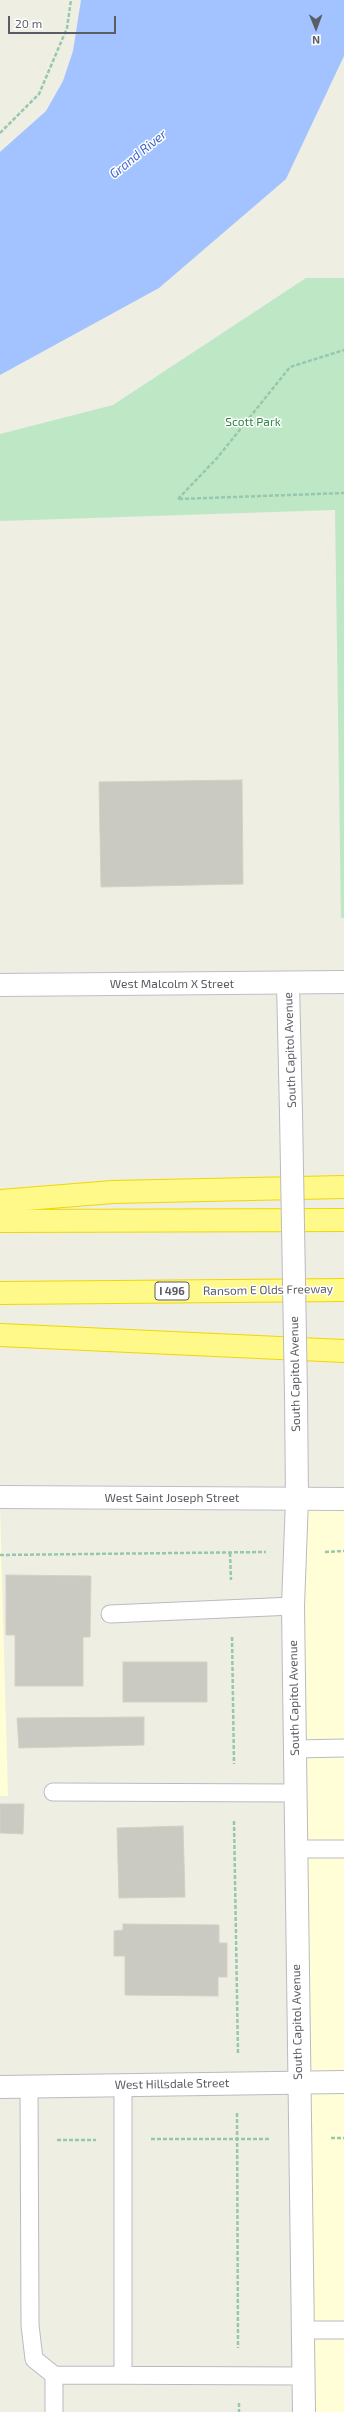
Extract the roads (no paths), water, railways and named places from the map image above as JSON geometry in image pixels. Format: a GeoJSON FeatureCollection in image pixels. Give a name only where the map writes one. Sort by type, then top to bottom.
{"type":"FeatureCollection","features":[{"type":"Feature","properties":{"kind":"highway"},"geometry":{"type":"LineString","coordinates":[[0,1201],[113,1192],[344,1187]]}},
{"type":"Feature","properties":{"kind":"highway"},"geometry":{"type":"LineString","coordinates":[[0,1221],[344,1220]]}},
{"type":"Feature","properties":{"kind":"highway","name":"Ransom E Olds Freeway"},"geometry":{"type":"LineString","coordinates":[[0,1293],[344,1290]]}},
{"type":"Feature","properties":{"kind":"highway"},"geometry":{"type":"LineString","coordinates":[[0,1335],[344,1351]]}},
{"type":"Feature","properties":{"kind":"street","name":"West Malcolm X Street"},"geometry":{"type":"LineString","coordinates":[[0,985],[288,984],[344,982]]}},
{"type":"Feature","properties":{"kind":"street","name":"South Capitol Avenue"},"geometry":{"type":"LineString","coordinates":[[288,984],[296,1395],[297,1499],[293,1606],[298,2082],[304,2412]]}},
{"type":"Feature","properties":{"kind":"street","name":"West Saint Joseph Street"},"geometry":{"type":"LineString","coordinates":[[0,1497],[344,1499]]}},
{"type":"Feature","properties":{"kind":"street","name":"West Hillsdale Street"},"geometry":{"type":"LineString","coordinates":[[0,2086],[344,2082]]}},
{"type":"Feature","properties":{"kind":"lane"},"geometry":{"type":"LineString","coordinates":[[110,1614],[293,1606]]}},
{"type":"Feature","properties":{"kind":"lane"},"geometry":{"type":"LineString","coordinates":[[295,1749],[344,1748]]}},
{"type":"Feature","properties":{"kind":"lane"},"geometry":{"type":"LineString","coordinates":[[54,1792],[295,1793]]}},
{"type":"Feature","properties":{"kind":"lane"},"geometry":{"type":"LineString","coordinates":[[296,1849],[344,1849]]}},
{"type":"Feature","properties":{"kind":"lane"},"geometry":{"type":"LineString","coordinates":[[123,2085],[123,2375]]}},
{"type":"Feature","properties":{"kind":"lane"},"geometry":{"type":"LineString","coordinates":[[29,2086],[31,2332],[34,2359],[54,2375],[303,2376]]}},
{"type":"Feature","properties":{"kind":"lane"},"geometry":{"type":"LineString","coordinates":[[302,2330],[344,2330]]}},
{"type":"Feature","properties":{"kind":"lane"},"geometry":{"type":"LineString","coordinates":[[54,2375],[54,2412]]}},
{"type":"Feature","properties":{"kind":"water","name":"Grand River"},"geometry":{"type":"Polygon","coordinates":[[[81,0],[344,0],[344,56],[286,179],[159,288],[0,375],[0,152],[46,111],[63,81],[73,51],[81,0]]]}},
{"type":"Feature","properties":{"kind":"park label","name":"Scott Park"},"geometry":{"type":"Point","coordinates":[253,422]}}]}
